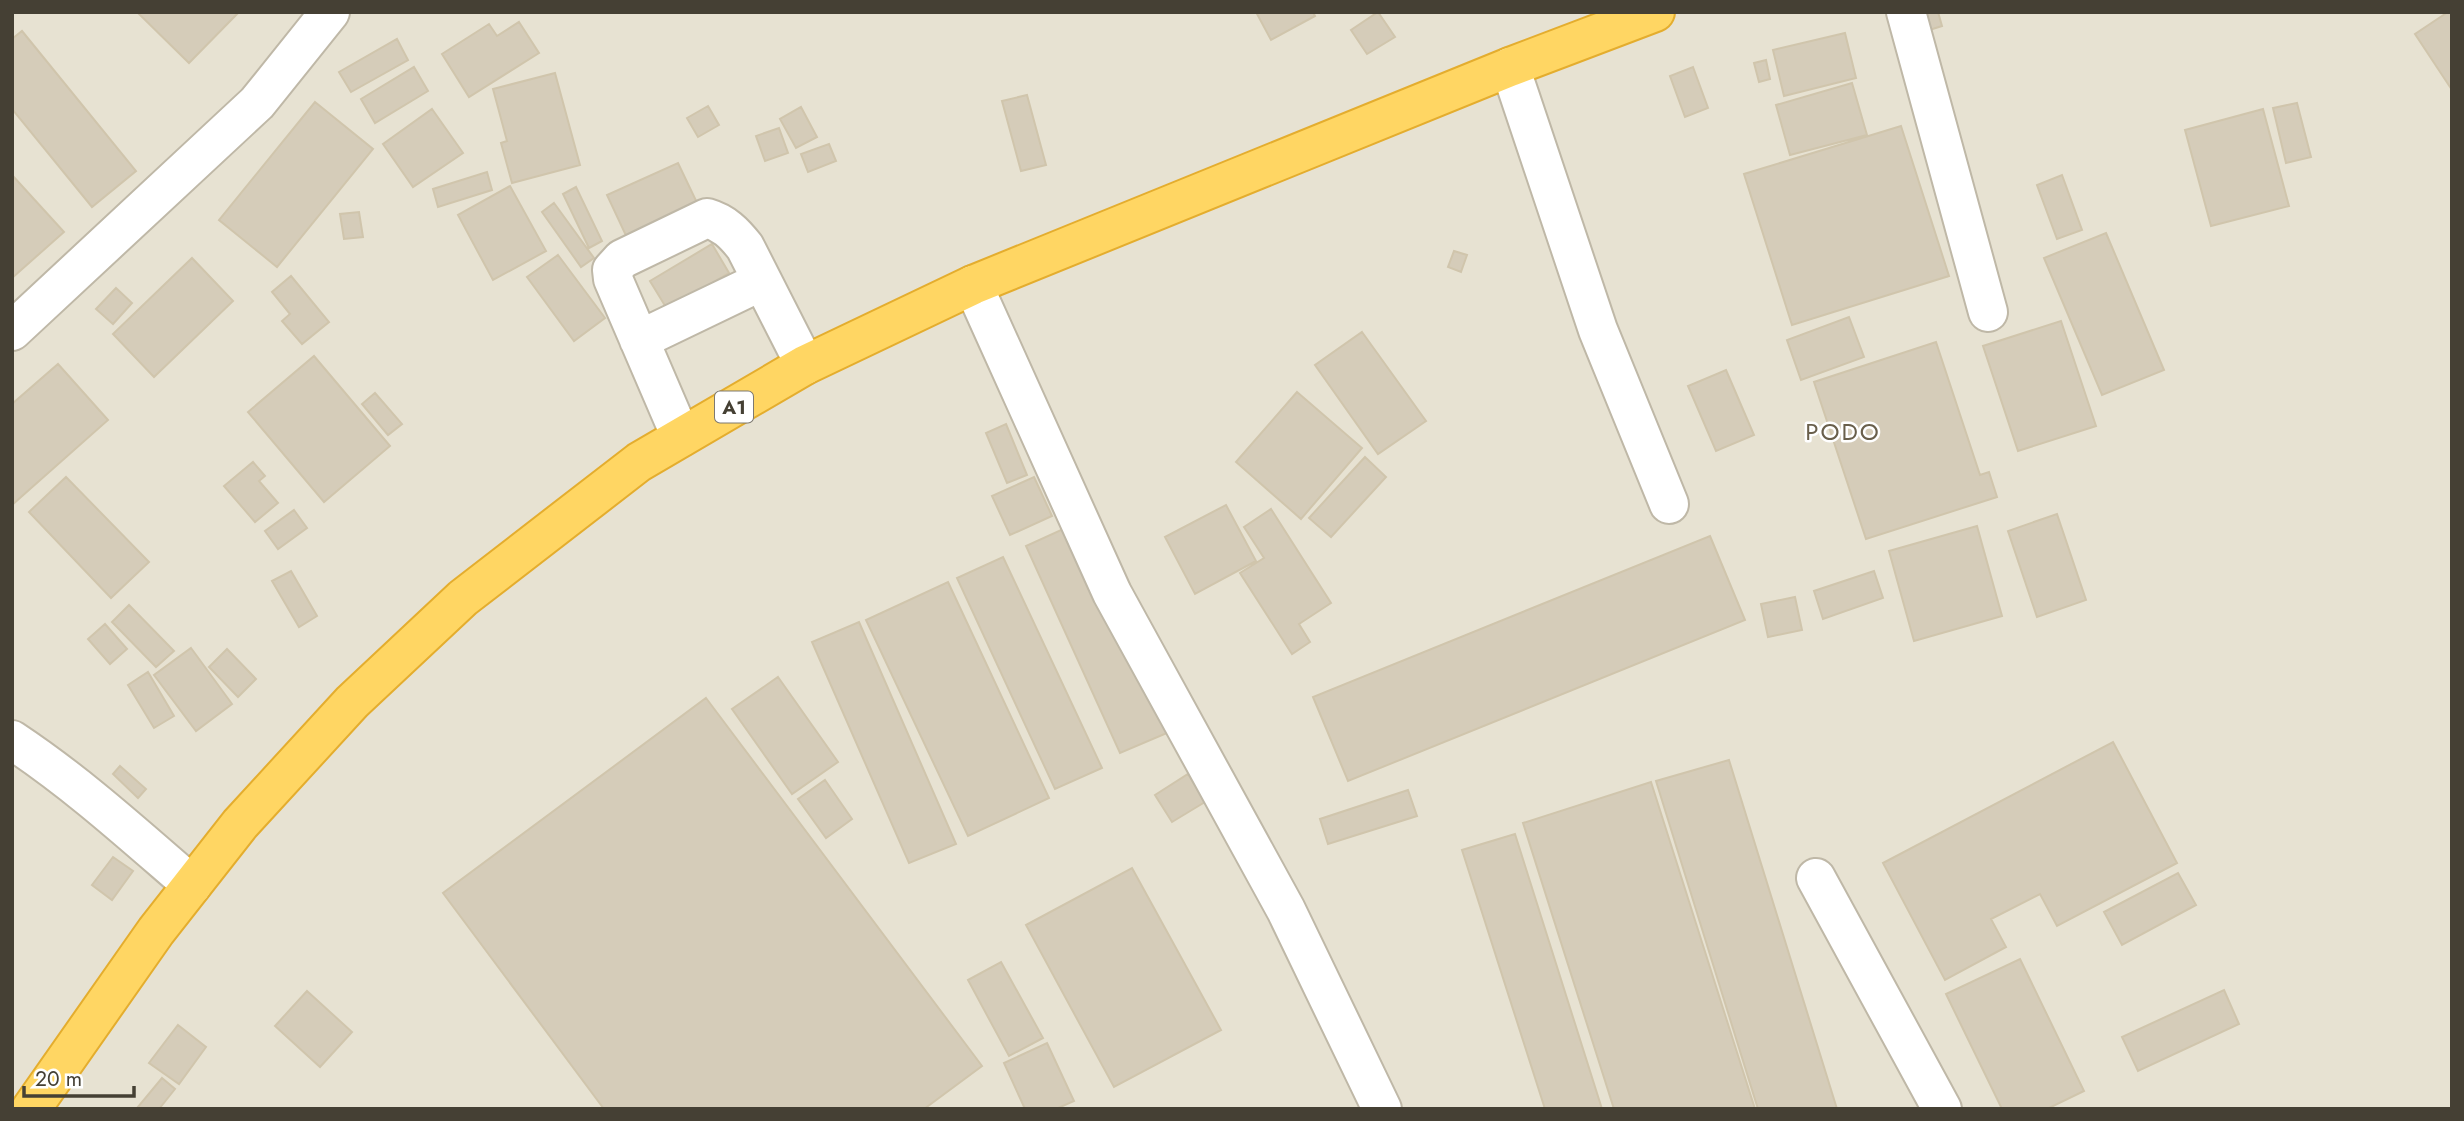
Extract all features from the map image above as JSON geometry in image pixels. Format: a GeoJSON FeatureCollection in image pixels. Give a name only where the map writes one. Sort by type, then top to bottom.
{"type":"FeatureCollection","features":[{"type":"Feature","properties":{"kind":"highway","name":"A1"},"geometry":{"type":"LineString","coordinates":[[31,1109],[156,931],[240,824],[352,702],[463,598],[639,462],[805,365],[973,285],[1510,67],[1656,12]]}},
{"type":"Feature","properties":{"kind":"street"},"geometry":{"type":"LineString","coordinates":[[12,331],[257,103],[330,12]]}},
{"type":"Feature","properties":{"kind":"street"},"geometry":{"type":"LineString","coordinates":[[1906,12],[1988,312]]}},
{"type":"Feature","properties":{"kind":"street"},"geometry":{"type":"LineString","coordinates":[[1510,67],[1598,330],[1669,503]]}},
{"type":"Feature","properties":{"kind":"street"},"geometry":{"type":"LineString","coordinates":[[681,438],[613,279],[612,270],[622,259],[707,218],[720,222],[733,232],[745,247],[805,365]]}},
{"type":"Feature","properties":{"kind":"street"},"geometry":{"type":"LineString","coordinates":[[639,340],[762,281]]}},
{"type":"Feature","properties":{"kind":"street"},"geometry":{"type":"LineString","coordinates":[[973,285],[1112,593],[1286,910],[1382,1109]]}},
{"type":"Feature","properties":{"kind":"street"},"geometry":{"type":"LineString","coordinates":[[12,740],[105,810],[192,885]]}},
{"type":"Feature","properties":{"kind":"street"},"geometry":{"type":"LineString","coordinates":[[1816,878],[1942,1109]]}},
{"type":"Feature","properties":{"kind":"shaded area"},"geometry":{"type":"Polygon","coordinates":[[[12,12],[2452,12],[2452,1109],[12,1109],[12,12]]]}},
{"type":"Feature","properties":{"kind":"building"},"geometry":{"type":"Polygon","coordinates":[[[137,12],[238,12],[238,13],[189,63],[137,12]]]}},
{"type":"Feature","properties":{"kind":"building"},"geometry":{"type":"Polygon","coordinates":[[[1256,12],[1313,12],[1315,16],[1271,40],[1256,12]]]}},
{"type":"Feature","properties":{"kind":"building"},"geometry":{"type":"Polygon","coordinates":[[[1378,12],[1395,37],[1367,54],[1351,30],[1378,12]]]}},
{"type":"Feature","properties":{"kind":"building"},"geometry":{"type":"Polygon","coordinates":[[[1916,12],[1938,12],[1942,26],[1923,32],[1916,12]]]}},
{"type":"Feature","properties":{"kind":"building"},"geometry":{"type":"Polygon","coordinates":[[[2452,12],[2452,90],[2415,34],[2452,12]]]}},
{"type":"Feature","properties":{"kind":"building"},"geometry":{"type":"Polygon","coordinates":[[[519,22],[539,53],[469,97],[442,54],[489,24],[497,36],[519,22]]]}},
{"type":"Feature","properties":{"kind":"building"},"geometry":{"type":"Polygon","coordinates":[[[22,31],[136,171],[92,207],[12,109],[12,39],[22,31]]]}},
{"type":"Feature","properties":{"kind":"building"},"geometry":{"type":"Polygon","coordinates":[[[1845,33],[1856,78],[1784,96],[1773,50],[1845,33]]]}},
{"type":"Feature","properties":{"kind":"building"},"geometry":{"type":"Polygon","coordinates":[[[397,39],[408,60],[351,92],[339,72],[397,39]]]}},
{"type":"Feature","properties":{"kind":"building"},"geometry":{"type":"Polygon","coordinates":[[[1766,60],[1770,79],[1759,82],[1754,63],[1766,60]]]}},
{"type":"Feature","properties":{"kind":"building"},"geometry":{"type":"Polygon","coordinates":[[[414,67],[428,91],[375,123],[361,99],[414,67]]]}},
{"type":"Feature","properties":{"kind":"building"},"geometry":{"type":"Polygon","coordinates":[[[1693,67],[1708,108],[1685,117],[1670,76],[1693,67]]]}},
{"type":"Feature","properties":{"kind":"building"},"geometry":{"type":"Polygon","coordinates":[[[555,73],[580,165],[512,183],[501,143],[507,141],[493,89],[555,73]]]}},
{"type":"Feature","properties":{"kind":"building"},"geometry":{"type":"Polygon","coordinates":[[[1852,83],[1867,135],[1790,155],[1776,105],[1852,83]]]}},
{"type":"Feature","properties":{"kind":"building"},"geometry":{"type":"Polygon","coordinates":[[[1027,95],[1046,165],[1021,171],[1002,101],[1027,95]]]}},
{"type":"Feature","properties":{"kind":"building"},"geometry":{"type":"Polygon","coordinates":[[[315,102],[373,149],[277,267],[219,220],[315,102]]]}},
{"type":"Feature","properties":{"kind":"building"},"geometry":{"type":"Polygon","coordinates":[[[2297,103],[2311,157],[2286,163],[2273,108],[2297,103]]]}},
{"type":"Feature","properties":{"kind":"building"},"geometry":{"type":"Polygon","coordinates":[[[708,106],[719,125],[698,137],[687,118],[708,106]]]}},
{"type":"Feature","properties":{"kind":"building"},"geometry":{"type":"Polygon","coordinates":[[[801,107],[817,137],[796,148],[780,119],[801,107]]]}},
{"type":"Feature","properties":{"kind":"building"},"geometry":{"type":"Polygon","coordinates":[[[432,109],[463,153],[413,187],[383,144],[432,109]]]}},
{"type":"Feature","properties":{"kind":"building"},"geometry":{"type":"Polygon","coordinates":[[[2263,109],[2289,206],[2211,226],[2185,130],[2263,109]]]}},
{"type":"Feature","properties":{"kind":"building"},"geometry":{"type":"Polygon","coordinates":[[[1901,126],[1949,276],[1792,325],[1744,174],[1901,126]]]}},
{"type":"Feature","properties":{"kind":"building"},"geometry":{"type":"Polygon","coordinates":[[[779,128],[788,153],[765,161],[756,136],[779,128]]]}},
{"type":"Feature","properties":{"kind":"building"},"geometry":{"type":"Polygon","coordinates":[[[829,144],[836,161],[808,172],[801,154],[829,144]]]}},
{"type":"Feature","properties":{"kind":"building"},"geometry":{"type":"Polygon","coordinates":[[[678,163],[700,209],[629,242],[607,195],[678,163]]]}},
{"type":"Feature","properties":{"kind":"building"},"geometry":{"type":"Polygon","coordinates":[[[487,172],[492,190],[438,207],[433,189],[487,172]]]}},
{"type":"Feature","properties":{"kind":"building"},"geometry":{"type":"Polygon","coordinates":[[[12,175],[64,232],[12,278],[12,175]]]}},
{"type":"Feature","properties":{"kind":"building"},"geometry":{"type":"Polygon","coordinates":[[[2062,175],[2082,230],[2057,239],[2037,185],[2062,175]]]}},
{"type":"Feature","properties":{"kind":"building"},"geometry":{"type":"Polygon","coordinates":[[[510,186],[546,251],[493,280],[458,215],[510,186]]]}},
{"type":"Feature","properties":{"kind":"building"},"geometry":{"type":"Polygon","coordinates":[[[576,187],[602,241],[589,248],[563,194],[576,187]]]}},
{"type":"Feature","properties":{"kind":"building"},"geometry":{"type":"Polygon","coordinates":[[[554,203],[594,258],[581,267],[542,212],[554,203]]]}},
{"type":"Feature","properties":{"kind":"building"},"geometry":{"type":"Polygon","coordinates":[[[359,212],[363,237],[344,239],[340,214],[359,212]]]}},
{"type":"Feature","properties":{"kind":"building"},"geometry":{"type":"Polygon","coordinates":[[[2106,233],[2164,370],[2102,395],[2044,258],[2106,233]]]}},
{"type":"Feature","properties":{"kind":"building"},"geometry":{"type":"Polygon","coordinates":[[[712,244],[729,273],[667,309],[650,281],[712,244]]]}},
{"type":"Feature","properties":{"kind":"building"},"geometry":{"type":"Polygon","coordinates":[[[1454,251],[1467,255],[1461,272],[1448,267],[1454,251]]]}},
{"type":"Feature","properties":{"kind":"building"},"geometry":{"type":"Polygon","coordinates":[[[558,255],[605,318],[574,341],[527,277],[558,255]]]}},
{"type":"Feature","properties":{"kind":"building"},"geometry":{"type":"Polygon","coordinates":[[[192,258],[233,301],[154,377],[113,334],[192,258]]]}},
{"type":"Feature","properties":{"kind":"building"},"geometry":{"type":"Polygon","coordinates":[[[291,276],[329,322],[302,344],[282,321],[290,314],[272,292],[291,276]]]}},
{"type":"Feature","properties":{"kind":"building"},"geometry":{"type":"Polygon","coordinates":[[[116,288],[132,303],[113,324],[96,309],[116,288]]]}},
{"type":"Feature","properties":{"kind":"building"},"geometry":{"type":"Polygon","coordinates":[[[1849,317],[1864,357],[1801,380],[1787,340],[1849,317]]]}},
{"type":"Feature","properties":{"kind":"building"},"geometry":{"type":"Polygon","coordinates":[[[2061,321],[2096,426],[2018,451],[1983,346],[2061,321]]]}},
{"type":"Feature","properties":{"kind":"building"},"geometry":{"type":"Polygon","coordinates":[[[1362,332],[1426,421],[1378,454],[1315,365],[1362,332]]]}},
{"type":"Feature","properties":{"kind":"building"},"geometry":{"type":"Polygon","coordinates":[[[1936,342],[1980,475],[1989,472],[1997,497],[1866,539],[1814,382],[1936,342]]]}},
{"type":"Feature","properties":{"kind":"building"},"geometry":{"type":"Polygon","coordinates":[[[314,356],[390,446],[324,502],[248,412],[314,356]]]}},
{"type":"Feature","properties":{"kind":"building"},"geometry":{"type":"Polygon","coordinates":[[[58,364],[108,420],[12,505],[12,404],[58,364]]]}},
{"type":"Feature","properties":{"kind":"building"},"geometry":{"type":"Polygon","coordinates":[[[1726,370],[1754,435],[1716,451],[1688,386],[1726,370]]]}},
{"type":"Feature","properties":{"kind":"building"},"geometry":{"type":"Polygon","coordinates":[[[1297,392],[1362,448],[1301,519],[1236,462],[1297,392]]]}},
{"type":"Feature","properties":{"kind":"building"},"geometry":{"type":"Polygon","coordinates":[[[375,393],[402,424],[388,435],[362,404],[375,393]]]}},
{"type":"Feature","properties":{"kind":"building"},"geometry":{"type":"Polygon","coordinates":[[[1006,424],[1027,475],[1007,483],[986,433],[1006,424]]]}},
{"type":"Feature","properties":{"kind":"building"},"geometry":{"type":"Polygon","coordinates":[[[1365,457],[1386,477],[1331,537],[1309,518],[1365,457]]]}},
{"type":"Feature","properties":{"kind":"building"},"geometry":{"type":"Polygon","coordinates":[[[253,462],[265,476],[259,481],[278,503],[255,522],[224,486],[253,462]]]}},
{"type":"Feature","properties":{"kind":"building"},"geometry":{"type":"Polygon","coordinates":[[[66,477],[149,562],[111,598],[29,512],[66,477]]]}},
{"type":"Feature","properties":{"kind":"building"},"geometry":{"type":"Polygon","coordinates":[[[1034,477],[1052,516],[1010,535],[992,496],[1034,477]]]}},
{"type":"Feature","properties":{"kind":"building"},"geometry":{"type":"Polygon","coordinates":[[[1226,505],[1256,561],[1195,594],[1165,537],[1226,505]]]}},
{"type":"Feature","properties":{"kind":"building"},"geometry":{"type":"Polygon","coordinates":[[[1271,509],[1331,603],[1299,624],[1310,642],[1292,654],[1240,573],[1264,558],[1244,527],[1271,509]]]}},
{"type":"Feature","properties":{"kind":"building"},"geometry":{"type":"Polygon","coordinates":[[[294,510],[307,528],[278,549],[265,531],[294,510]]]}},
{"type":"Feature","properties":{"kind":"building"},"geometry":{"type":"Polygon","coordinates":[[[2057,514],[2086,600],[2037,617],[2008,531],[2057,514]]]}},
{"type":"Feature","properties":{"kind":"building"},"geometry":{"type":"Polygon","coordinates":[[[1072,525],[1167,733],[1120,753],[1026,546],[1072,525]]]}},
{"type":"Feature","properties":{"kind":"building"},"geometry":{"type":"Polygon","coordinates":[[[1977,526],[2002,616],[1914,641],[1889,551],[1977,526]]]}},
{"type":"Feature","properties":{"kind":"building"},"geometry":{"type":"Polygon","coordinates":[[[1710,536],[1745,620],[1348,781],[1313,697],[1710,536]]]}},
{"type":"Feature","properties":{"kind":"building"},"geometry":{"type":"Polygon","coordinates":[[[1003,557],[1102,768],[1055,789],[957,578],[1003,557]]]}},
{"type":"Feature","properties":{"kind":"building"},"geometry":{"type":"Polygon","coordinates":[[[291,571],[317,616],[299,627],[272,581],[291,571]]]}},
{"type":"Feature","properties":{"kind":"building"},"geometry":{"type":"Polygon","coordinates":[[[1874,571],[1883,598],[1823,619],[1814,591],[1874,571]]]}},
{"type":"Feature","properties":{"kind":"building"},"geometry":{"type":"Polygon","coordinates":[[[948,582],[1049,798],[968,836],[866,620],[948,582]]]}},
{"type":"Feature","properties":{"kind":"building"},"geometry":{"type":"Polygon","coordinates":[[[1795,597],[1802,630],[1768,637],[1761,604],[1795,597]]]}},
{"type":"Feature","properties":{"kind":"building"},"geometry":{"type":"Polygon","coordinates":[[[129,605],[174,651],[156,667],[112,622],[129,605]]]}},
{"type":"Feature","properties":{"kind":"building"},"geometry":{"type":"Polygon","coordinates":[[[859,622],[956,844],[909,863],[812,642],[859,622]]]}},
{"type":"Feature","properties":{"kind":"building"},"geometry":{"type":"Polygon","coordinates":[[[105,624],[127,649],[110,664],[88,639],[105,624]]]}},
{"type":"Feature","properties":{"kind":"building"},"geometry":{"type":"Polygon","coordinates":[[[191,648],[232,704],[196,731],[154,675],[191,648]]]}},
{"type":"Feature","properties":{"kind":"building"},"geometry":{"type":"Polygon","coordinates":[[[227,649],[256,679],[238,697],[209,667],[227,649]]]}},
{"type":"Feature","properties":{"kind":"building"},"geometry":{"type":"Polygon","coordinates":[[[148,672],[174,716],[154,728],[128,685],[148,672]]]}},
{"type":"Feature","properties":{"kind":"building"},"geometry":{"type":"Polygon","coordinates":[[[778,677],[838,762],[792,794],[732,709],[778,677]]]}},
{"type":"Feature","properties":{"kind":"building"},"geometry":{"type":"Polygon","coordinates":[[[706,698],[982,1066],[924,1109],[604,1109],[443,893],[706,698]]]}},
{"type":"Feature","properties":{"kind":"building"},"geometry":{"type":"Polygon","coordinates":[[[2113,742],[2177,863],[2057,926],[2040,894],[1991,919],[2006,947],[1945,980],[1883,863],[2113,742]]]}},
{"type":"Feature","properties":{"kind":"building"},"geometry":{"type":"Polygon","coordinates":[[[1729,760],[1837,1109],[1758,1109],[1656,781],[1729,760]]]}},
{"type":"Feature","properties":{"kind":"building"},"geometry":{"type":"Polygon","coordinates":[[[120,766],[146,789],[138,798],[113,774],[120,766]]]}},
{"type":"Feature","properties":{"kind":"building"},"geometry":{"type":"Polygon","coordinates":[[[1188,774],[1205,802],[1172,822],[1155,795],[1188,774]]]}},
{"type":"Feature","properties":{"kind":"building"},"geometry":{"type":"Polygon","coordinates":[[[825,780],[852,819],[826,838],[798,799],[825,780]]]}},
{"type":"Feature","properties":{"kind":"building"},"geometry":{"type":"Polygon","coordinates":[[[1651,782],[1755,1109],[1614,1109],[1523,823],[1651,782]]]}},
{"type":"Feature","properties":{"kind":"building"},"geometry":{"type":"Polygon","coordinates":[[[1408,790],[1417,816],[1328,844],[1320,819],[1408,790]]]}},
{"type":"Feature","properties":{"kind":"building"},"geometry":{"type":"Polygon","coordinates":[[[1515,834],[1602,1109],[1545,1109],[1462,850],[1515,834]]]}},
{"type":"Feature","properties":{"kind":"building"},"geometry":{"type":"Polygon","coordinates":[[[113,857],[133,871],[112,900],[92,885],[113,857]]]}},
{"type":"Feature","properties":{"kind":"building"},"geometry":{"type":"Polygon","coordinates":[[[1132,868],[1221,1030],[1114,1087],[1026,925],[1132,868]]]}},
{"type":"Feature","properties":{"kind":"building"},"geometry":{"type":"Polygon","coordinates":[[[2178,873],[2196,905],[2122,945],[2104,912],[2178,873]]]}},
{"type":"Feature","properties":{"kind":"building"},"geometry":{"type":"Polygon","coordinates":[[[2020,959],[2084,1091],[2047,1109],[2002,1109],[1946,994],[2020,959]]]}},
{"type":"Feature","properties":{"kind":"building"},"geometry":{"type":"Polygon","coordinates":[[[1001,962],[1043,1038],[1009,1056],[968,980],[1001,962]]]}},
{"type":"Feature","properties":{"kind":"building"},"geometry":{"type":"Polygon","coordinates":[[[2224,990],[2239,1024],[2138,1071],[2122,1037],[2224,990]]]}},
{"type":"Feature","properties":{"kind":"building"},"geometry":{"type":"Polygon","coordinates":[[[307,991],[352,1032],[320,1067],[275,1026],[307,991]]]}},
{"type":"Feature","properties":{"kind":"building"},"geometry":{"type":"Polygon","coordinates":[[[178,1025],[206,1047],[179,1084],[149,1063],[178,1025]]]}},
{"type":"Feature","properties":{"kind":"building"},"geometry":{"type":"Polygon","coordinates":[[[1047,1043],[1074,1101],[1056,1109],[1025,1109],[1004,1063],[1047,1043]]]}},
{"type":"Feature","properties":{"kind":"building"},"geometry":{"type":"Polygon","coordinates":[[[162,1078],[175,1089],[159,1109],[137,1108],[162,1078]]]}},
{"type":"Feature","properties":{"kind":"district","name":"PODO"},"geometry":{"type":"Point","coordinates":[1843,432]}}]}
